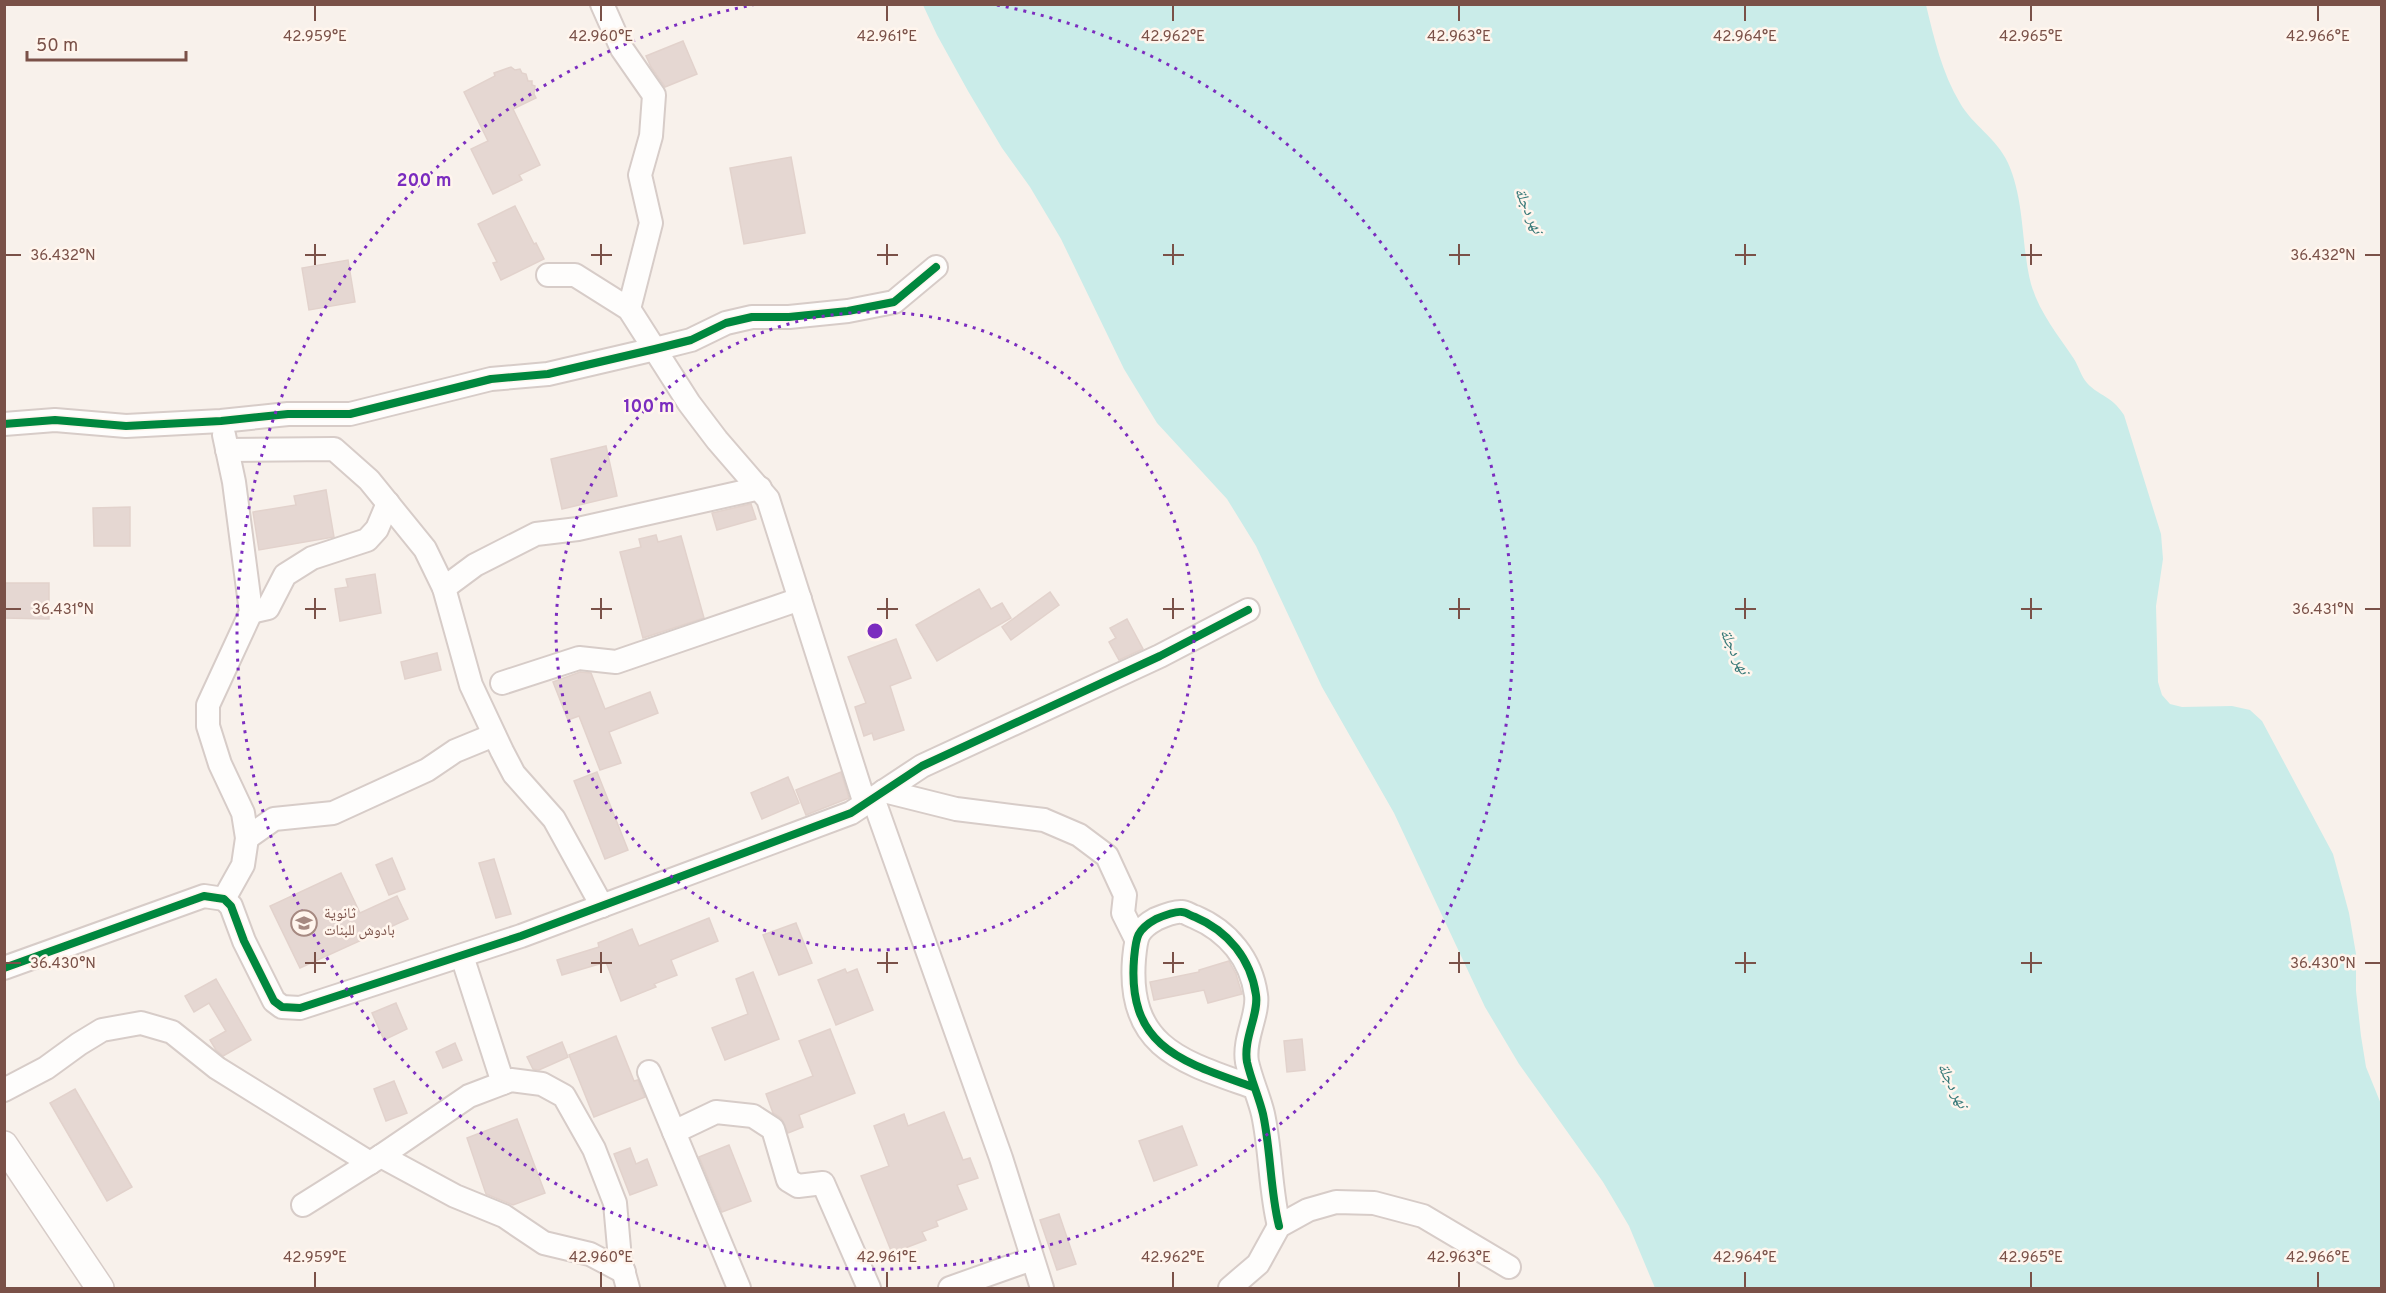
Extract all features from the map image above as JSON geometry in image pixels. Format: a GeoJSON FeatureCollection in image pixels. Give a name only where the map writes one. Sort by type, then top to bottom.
{"type":"FeatureCollection","features":[{"type":"Feature","properties":{"kind":"street"},"geometry":{"type":"LineString","coordinates":[[602,4],[622,49],[654,95],[651,136],[640,175],[651,223],[629,309]]}},
{"type":"Feature","properties":{"kind":"street"},"geometry":{"type":"LineString","coordinates":[[4,424],[55,420],[126,426],[221,421],[288,414],[350,414],[491,378],[548,374],[655,349],[691,340],[726,323],[752,317],[789,317],[894,302],[936,267]]}},
{"type":"Feature","properties":{"kind":"street"},"geometry":{"type":"LineString","coordinates":[[548,275],[575,275],[629,309],[717,441],[768,499],[800,599],[874,798],[1001,1158],[1042,1288]]}},
{"type":"Feature","properties":{"kind":"street"},"geometry":{"type":"LineString","coordinates":[[221,421],[234,482],[251,612],[208,705],[208,726],[220,764],[243,813],[247,838],[243,865],[224,899]]}},
{"type":"Feature","properties":{"kind":"street"},"geometry":{"type":"LineString","coordinates":[[227,450],[334,449],[369,480],[425,549],[444,588],[471,686],[494,735],[514,774],[554,819],[602,906]]}},
{"type":"Feature","properties":{"kind":"street"},"geometry":{"type":"LineString","coordinates":[[444,588],[475,565],[536,534],[578,529],[760,488]]}},
{"type":"Feature","properties":{"kind":"street"},"geometry":{"type":"LineString","coordinates":[[251,612],[267,608],[285,575],[312,558],[367,540],[377,529],[388,504]]}},
{"type":"Feature","properties":{"kind":"street"},"geometry":{"type":"LineString","coordinates":[[502,683],[579,658],[616,662],[800,599]]}},
{"type":"Feature","properties":{"kind":"street"},"geometry":{"type":"LineString","coordinates":[[4,968],[204,896],[224,899],[231,906],[244,941],[274,1001],[282,1007],[300,1008],[462,956],[851,813],[922,766],[1160,656],[1248,610]]}},
{"type":"Feature","properties":{"kind":"street"},"geometry":{"type":"LineString","coordinates":[[247,838],[274,819],[333,813],[427,770],[455,751],[494,735]]}},
{"type":"Feature","properties":{"kind":"street"},"geometry":{"type":"LineString","coordinates":[[874,798],[1044,820],[1078,835],[1107,856],[1125,895],[1123,913],[1136,939]]}},
{"type":"Feature","properties":{"kind":"street"},"geometry":{"type":"LineString","coordinates":[[1253,1087],[1203,1068],[1153,1038],[1141,1019],[1134,993],[1136,939],[1142,927],[1162,916],[1182,912],[1207,922],[1236,946],[1249,969],[1257,997],[1247,1038],[1246,1059],[1263,1113],[1274,1205],[1279,1226]]}},
{"type":"Feature","properties":{"kind":"street"},"geometry":{"type":"LineString","coordinates":[[462,956],[503,1083]]}},
{"type":"Feature","properties":{"kind":"street"},"geometry":{"type":"LineString","coordinates":[[4,1090],[45,1068],[102,1030],[141,1023],[172,1032],[218,1068],[376,1160],[504,1216],[544,1243],[590,1254],[626,1280]]}},
{"type":"Feature","properties":{"kind":"street"},"geometry":{"type":"LineString","coordinates":[[650,1072],[739,1288]]}},
{"type":"Feature","properties":{"kind":"street"},"geometry":{"type":"LineString","coordinates":[[303,1205],[376,1160],[469,1096],[511,1080],[542,1084],[564,1096],[594,1149],[615,1203],[620,1259],[626,1280]]}},
{"type":"Feature","properties":{"kind":"street"},"geometry":{"type":"LineString","coordinates":[[674,1132],[716,1112],[753,1116],[773,1129],[788,1180],[798,1186],[823,1183],[869,1288]]}},
{"type":"Feature","properties":{"kind":"street"},"geometry":{"type":"LineString","coordinates":[[4,1145],[100,1288]]}},
{"type":"Feature","properties":{"kind":"street"},"geometry":{"type":"LineString","coordinates":[[1230,1288],[1258,1264],[1279,1226],[1308,1210],[1336,1202],[1374,1203],[1423,1216],[1509,1267]]}},
{"type":"Feature","properties":{"kind":"street"},"geometry":{"type":"LineString","coordinates":[[950,1288],[1032,1259]]}},
{"type":"Feature","properties":{"kind":"water","name":"نهر دجلة"},"geometry":{"type":"Polygon","coordinates":[[[923,5],[1926,5],[1939,55],[1954,92],[1965,111],[1997,146],[2008,163],[2017,192],[2028,269],[2034,294],[2087,383],[2115,404],[2124,415],[2161,534],[2163,559],[2156,606],[2158,682],[2162,695],[2170,704],[2182,707],[2232,706],[2250,710],[2262,721],[2333,854],[2349,913],[2356,954],[2356,991],[2366,1067],[2381,1104],[2381,1288],[1655,1288],[1629,1226],[1603,1182],[1519,1064],[1485,1007],[1394,813],[1322,687],[1256,546],[1227,499],[1157,423],[1124,369],[1061,239],[968,91],[923,5]]]}},
{"type":"Feature","properties":{"kind":"building"},"geometry":{"type":"Polygon","coordinates":[[[683,41],[697,74],[665,87],[646,56],[683,41]]]}},
{"type":"Feature","properties":{"kind":"building"},"geometry":{"type":"Polygon","coordinates":[[[511,67],[515,70],[520,69],[526,74],[528,81],[532,81],[532,85],[535,86],[536,98],[513,109],[540,165],[519,175],[522,180],[493,194],[471,149],[488,141],[464,92],[495,76],[494,73],[511,67]]]}},
{"type":"Feature","properties":{"kind":"building"},"geometry":{"type":"Polygon","coordinates":[[[791,157],[805,233],[744,244],[730,168],[791,157]]]}},
{"type":"Feature","properties":{"kind":"building"},"geometry":{"type":"Polygon","coordinates":[[[515,206],[544,259],[501,280],[493,263],[497,262],[478,224],[515,206]]]}},
{"type":"Feature","properties":{"kind":"building"},"geometry":{"type":"Polygon","coordinates":[[[348,260],[355,302],[309,310],[302,268],[348,260]]]}},
{"type":"Feature","properties":{"kind":"building"},"geometry":{"type":"Polygon","coordinates":[[[606,446],[617,496],[562,509],[551,459],[606,446]]]}},
{"type":"Feature","properties":{"kind":"building"},"geometry":{"type":"Polygon","coordinates":[[[326,490],[334,537],[259,550],[253,512],[296,505],[294,496],[326,490]]]}},
{"type":"Feature","properties":{"kind":"building"},"geometry":{"type":"Polygon","coordinates":[[[751,504],[756,519],[717,530],[712,513],[751,504]]]}},
{"type":"Feature","properties":{"kind":"building"},"geometry":{"type":"Polygon","coordinates":[[[130,507],[130,546],[94,546],[93,508],[130,507]]]}},
{"type":"Feature","properties":{"kind":"building"},"geometry":{"type":"Polygon","coordinates":[[[656,535],[658,542],[681,536],[704,618],[643,638],[620,552],[641,547],[639,539],[656,535]]]}},
{"type":"Feature","properties":{"kind":"building"},"geometry":{"type":"Polygon","coordinates":[[[375,574],[381,613],[340,621],[335,589],[348,587],[346,579],[375,574]]]}},
{"type":"Feature","properties":{"kind":"building"},"geometry":{"type":"Polygon","coordinates":[[[4,583],[49,583],[49,619],[4,618],[4,583]]]}},
{"type":"Feature","properties":{"kind":"building"},"geometry":{"type":"Polygon","coordinates":[[[979,589],[991,609],[1002,603],[1011,618],[937,661],[916,625],[979,589]]]}},
{"type":"Feature","properties":{"kind":"building"},"geometry":{"type":"Polygon","coordinates":[[[1050,592],[1059,605],[1011,640],[1002,627],[1050,592]]]}},
{"type":"Feature","properties":{"kind":"building"},"geometry":{"type":"Polygon","coordinates":[[[1127,619],[1143,649],[1119,660],[1109,642],[1116,638],[1110,628],[1127,619]]]}},
{"type":"Feature","properties":{"kind":"building"},"geometry":{"type":"Polygon","coordinates":[[[896,639],[911,678],[890,686],[904,730],[874,740],[872,733],[864,736],[855,707],[866,703],[848,657],[896,639]]]}},
{"type":"Feature","properties":{"kind":"building"},"geometry":{"type":"Polygon","coordinates":[[[437,653],[441,670],[405,679],[401,662],[437,653]]]}},
{"type":"Feature","properties":{"kind":"building"},"geometry":{"type":"Polygon","coordinates":[[[580,672],[591,673],[605,709],[650,692],[658,713],[609,732],[621,763],[600,770],[579,716],[568,720],[553,682],[580,672]]]}},
{"type":"Feature","properties":{"kind":"building"},"geometry":{"type":"Polygon","coordinates":[[[597,772],[628,850],[605,859],[574,781],[597,772]]]}},
{"type":"Feature","properties":{"kind":"building"},"geometry":{"type":"Polygon","coordinates":[[[841,772],[849,798],[806,815],[796,790],[841,772]]]}},
{"type":"Feature","properties":{"kind":"building"},"geometry":{"type":"Polygon","coordinates":[[[788,777],[799,803],[762,819],[751,793],[788,777]]]}},
{"type":"Feature","properties":{"kind":"building"},"geometry":{"type":"Polygon","coordinates":[[[392,858],[405,889],[389,895],[376,865],[392,858]]]}},
{"type":"Feature","properties":{"kind":"building"},"geometry":{"type":"Polygon","coordinates":[[[494,859],[511,914],[496,918],[479,863],[494,859]]]}},
{"type":"Feature","properties":{"kind":"building"},"geometry":{"type":"Polygon","coordinates":[[[341,873],[360,913],[397,896],[408,919],[300,968],[270,906],[341,873]]]}},
{"type":"Feature","properties":{"kind":"building"},"geometry":{"type":"Polygon","coordinates":[[[709,918],[718,941],[671,960],[677,975],[654,984],[656,987],[621,1001],[606,962],[562,975],[557,960],[599,947],[598,943],[632,929],[639,946],[709,918]]]}},
{"type":"Feature","properties":{"kind":"building"},"geometry":{"type":"Polygon","coordinates":[[[796,923],[812,963],[779,975],[763,935],[796,923]]]}},
{"type":"Feature","properties":{"kind":"building"},"geometry":{"type":"Polygon","coordinates":[[[1229,961],[1242,994],[1208,1003],[1204,990],[1154,1000],[1150,982],[1199,972],[1199,970],[1229,961]]]}},
{"type":"Feature","properties":{"kind":"building"},"geometry":{"type":"Polygon","coordinates":[[[845,969],[847,973],[857,969],[873,1010],[836,1025],[818,980],[845,969]]]}},
{"type":"Feature","properties":{"kind":"building"},"geometry":{"type":"Polygon","coordinates":[[[753,972],[779,1039],[725,1060],[712,1028],[748,1014],[736,979],[753,972]]]}},
{"type":"Feature","properties":{"kind":"building"},"geometry":{"type":"Polygon","coordinates":[[[216,979],[251,1040],[223,1056],[210,1040],[226,1031],[209,1003],[194,1012],[185,996],[216,979]]]}},
{"type":"Feature","properties":{"kind":"building"},"geometry":{"type":"Polygon","coordinates":[[[396,1003],[407,1029],[384,1040],[372,1013],[396,1003]]]}},
{"type":"Feature","properties":{"kind":"building"},"geometry":{"type":"Polygon","coordinates":[[[830,1029],[855,1093],[799,1115],[803,1127],[788,1133],[781,1118],[773,1113],[766,1094],[813,1076],[799,1041],[830,1029]]]}},
{"type":"Feature","properties":{"kind":"building"},"geometry":{"type":"Polygon","coordinates":[[[616,1036],[634,1081],[638,1080],[645,1097],[594,1117],[569,1055],[616,1036]]]}},
{"type":"Feature","properties":{"kind":"building"},"geometry":{"type":"Polygon","coordinates":[[[1302,1039],[1305,1070],[1287,1072],[1284,1041],[1302,1039]]]}},
{"type":"Feature","properties":{"kind":"building"},"geometry":{"type":"Polygon","coordinates":[[[562,1042],[568,1057],[539,1070],[533,1069],[527,1057],[562,1042]]]}},
{"type":"Feature","properties":{"kind":"building"},"geometry":{"type":"Polygon","coordinates":[[[455,1043],[462,1060],[443,1068],[436,1052],[455,1043]]]}},
{"type":"Feature","properties":{"kind":"building"},"geometry":{"type":"Polygon","coordinates":[[[394,1081],[407,1113],[386,1121],[374,1089],[394,1081]]]}},
{"type":"Feature","properties":{"kind":"building"},"geometry":{"type":"Polygon","coordinates":[[[75,1089],[132,1187],[107,1201],[50,1103],[75,1089]]]}},
{"type":"Feature","properties":{"kind":"building"},"geometry":{"type":"Polygon","coordinates":[[[944,1112],[963,1160],[970,1158],[978,1178],[957,1185],[967,1209],[936,1221],[938,1226],[922,1232],[926,1240],[892,1253],[861,1176],[889,1166],[874,1126],[904,1114],[908,1126],[944,1112]]]}},
{"type":"Feature","properties":{"kind":"building"},"geometry":{"type":"Polygon","coordinates":[[[517,1119],[545,1193],[513,1205],[486,1194],[467,1138],[517,1119]]]}},
{"type":"Feature","properties":{"kind":"building"},"geometry":{"type":"Polygon","coordinates":[[[1182,1126],[1197,1165],[1154,1181],[1139,1141],[1182,1126]]]}},
{"type":"Feature","properties":{"kind":"building"},"geometry":{"type":"Polygon","coordinates":[[[729,1145],[751,1201],[722,1212],[699,1157],[729,1145]]]}},
{"type":"Feature","properties":{"kind":"building"},"geometry":{"type":"Polygon","coordinates":[[[630,1148],[636,1164],[647,1159],[657,1185],[630,1195],[614,1154],[630,1148]]]}},
{"type":"Feature","properties":{"kind":"building"},"geometry":{"type":"Polygon","coordinates":[[[1059,1214],[1076,1264],[1057,1270],[1040,1220],[1059,1214]]]}},
{"type":"Feature","properties":{"kind":"cycle path"},"geometry":{"type":"LineString","coordinates":[[4,424],[55,420],[126,426],[221,421],[288,414],[350,414],[491,379],[548,374],[655,349],[691,340],[726,323],[752,317],[789,317],[848,311],[894,302],[936,267]]}},
{"type":"Feature","properties":{"kind":"cycle path"},"geometry":{"type":"LineString","coordinates":[[4,968],[204,896],[224,899],[231,906],[244,941],[274,1001],[282,1007],[300,1008],[521,936],[851,813],[922,766],[1160,656],[1248,610]]}},
{"type":"Feature","properties":{"kind":"cycle path"},"geometry":{"type":"LineString","coordinates":[[1253,1087],[1183,1059],[1165,1047],[1150,1032],[1140,1013],[1134,989],[1134,959],[1138,935],[1144,927],[1156,919],[1182,912],[1207,923],[1218,930],[1236,948],[1249,970],[1256,1002],[1247,1044],[1247,1062],[1263,1114],[1279,1226]]}},
{"type":"Feature","properties":{"kind":"place","name":"ثانوية بادوش للبنات"},"geometry":{"type":"Point","coordinates":[304,923]}}]}
